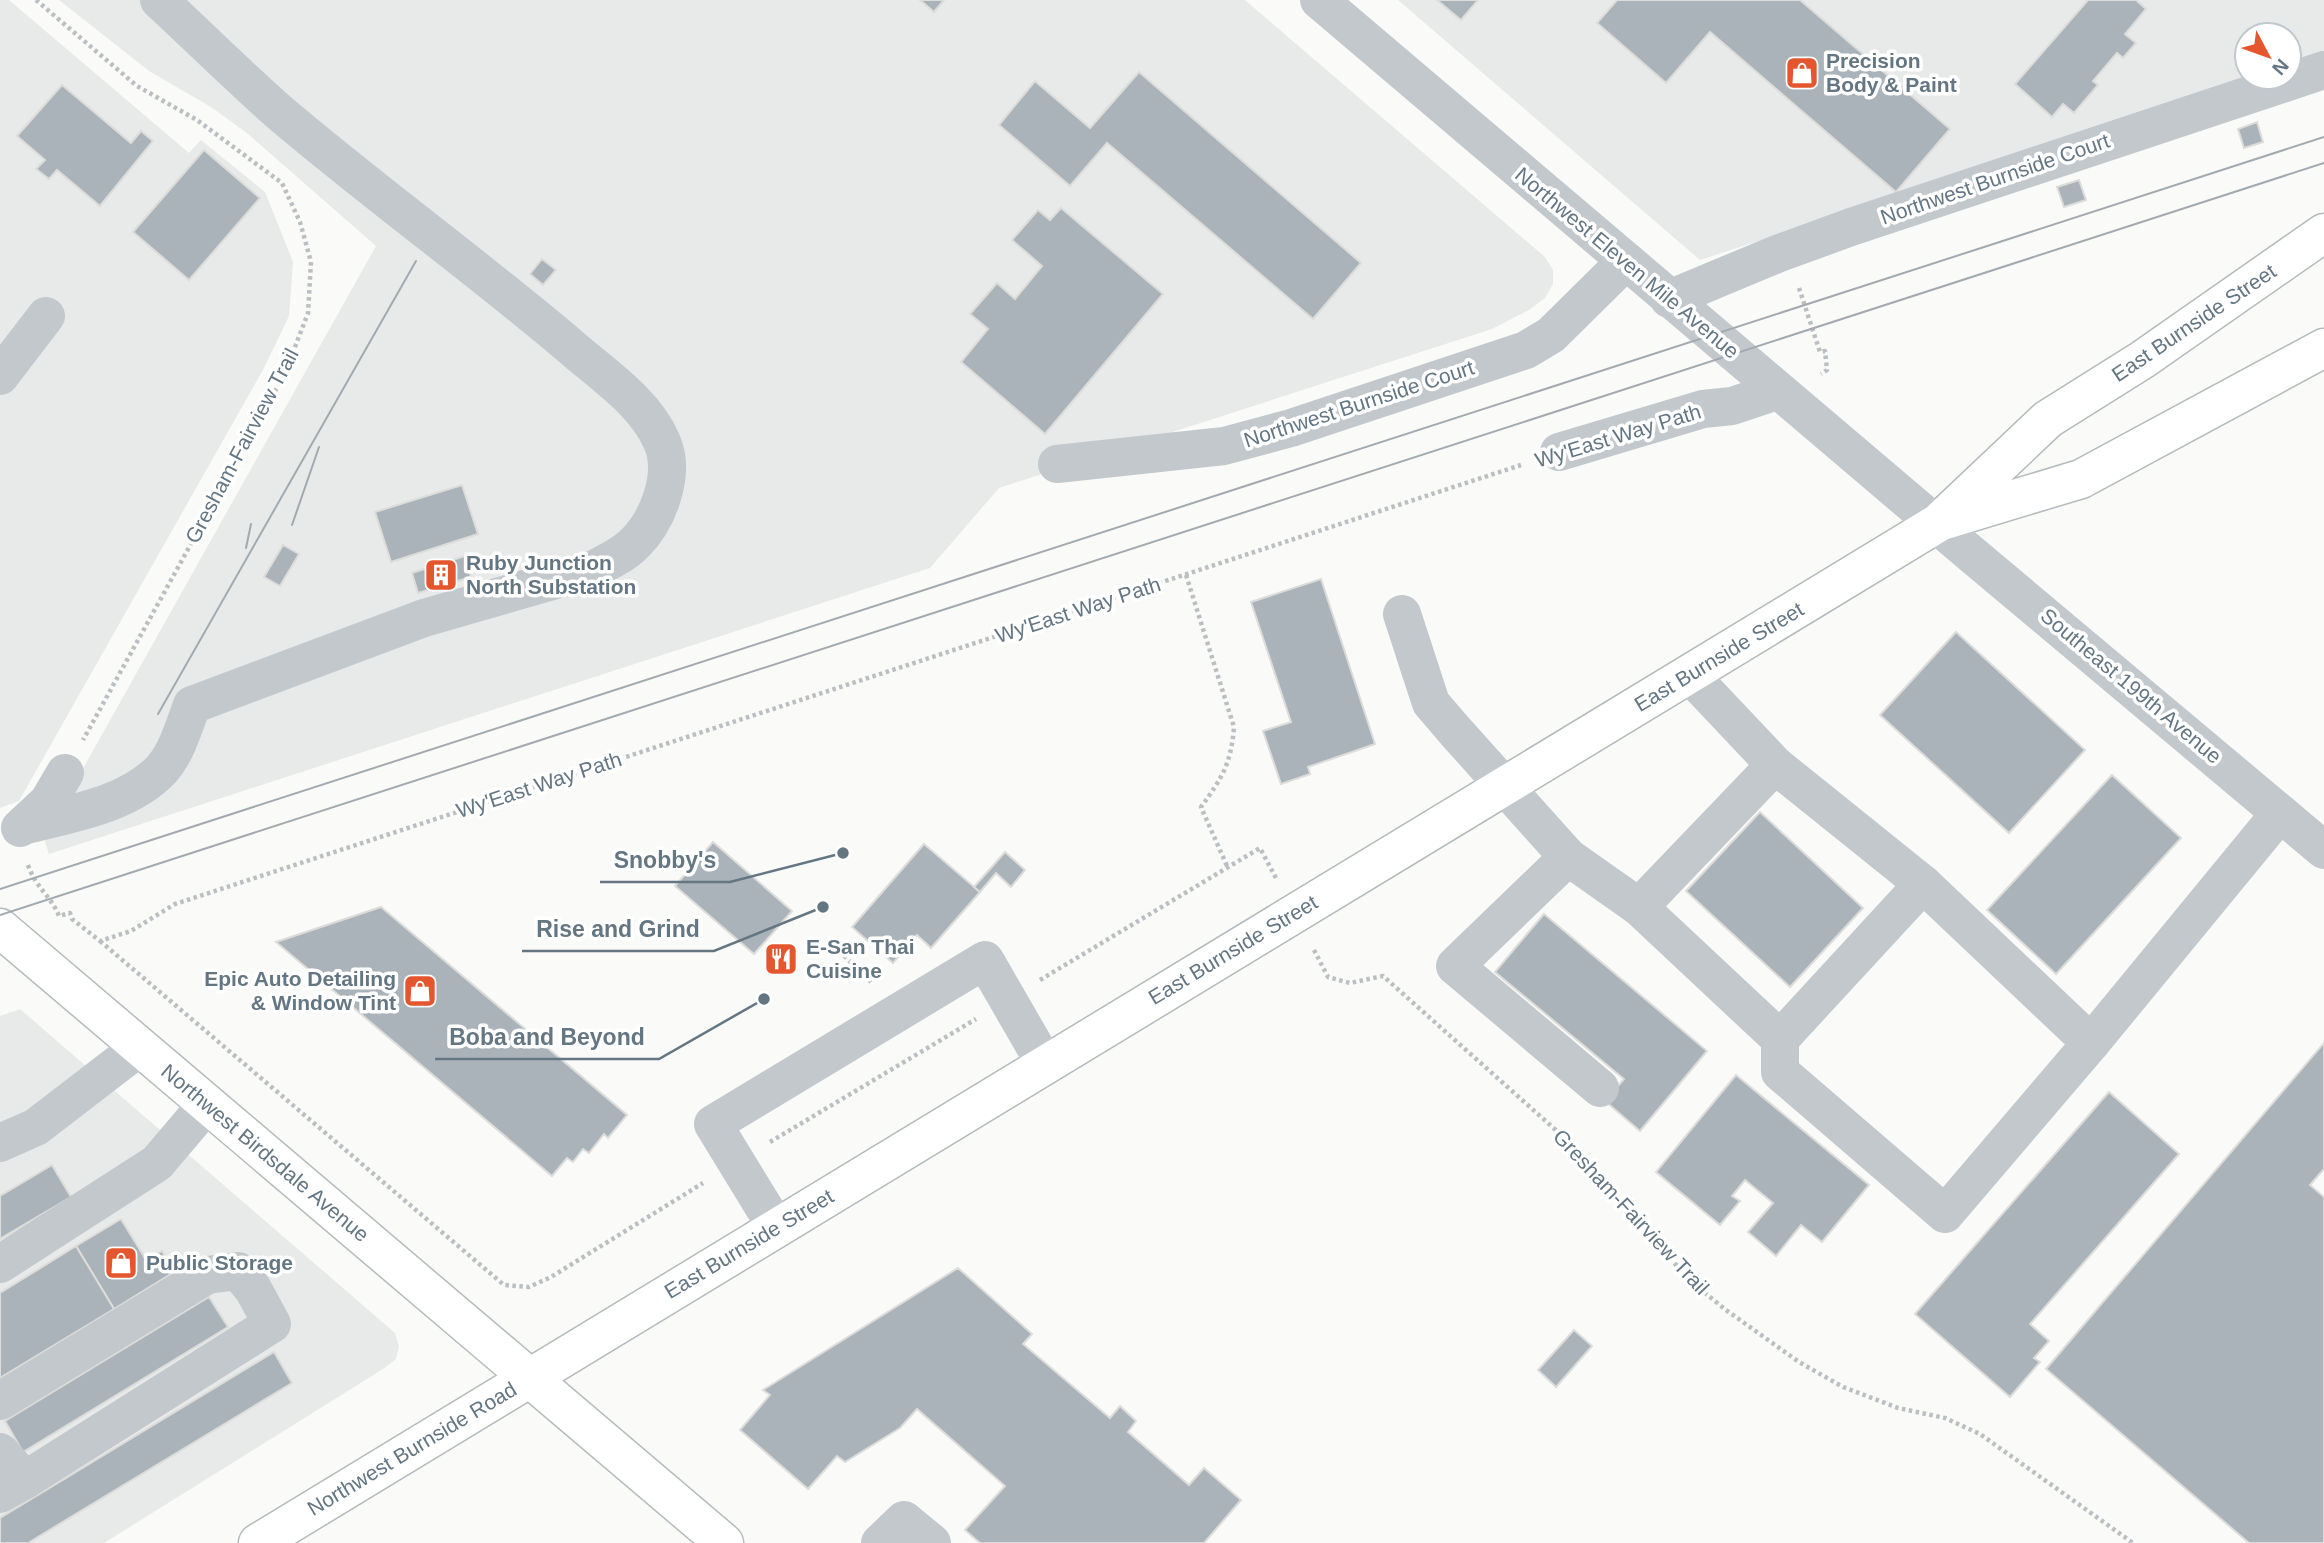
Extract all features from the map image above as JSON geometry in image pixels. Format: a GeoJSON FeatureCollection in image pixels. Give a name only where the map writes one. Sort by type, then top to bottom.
{"type":"FeatureCollection","features":[{"type":"Feature","properties":{"kind":"main road","name":"East Burnside Street"},"geometry":{"type":"LineString","coordinates":[[530,1377],[1938,523],[2048,419],[2163,346],[2324,233]]}},
{"type":"Feature","properties":{"kind":"main road","name":"East Burnside Street"},"geometry":{"type":"LineString","coordinates":[[1938,523],[2081,479],[2324,348]]}},
{"type":"Feature","properties":{"kind":"main road","name":"Northwest Birdsdale Avenue"},"geometry":{"type":"LineString","coordinates":[[0,928],[724,1543]]}},
{"type":"Feature","properties":{"kind":"main road","name":"Northwest Burnside Road"},"geometry":{"type":"LineString","coordinates":[[258,1543],[530,1377]]}},
{"type":"Feature","properties":{"kind":"street"},"geometry":{"type":"LineString","coordinates":[[16,840],[123,796],[146,783],[163,768],[192,705],[424,618],[594,569],[612,560],[631,547],[646,530],[654,516],[664,484],[663,444],[645,414],[494,281],[279,111],[159,0]]}},
{"type":"Feature","properties":{"kind":"street","name":"Northwest Eleven Mile Avenue"},"geometry":{"type":"LineString","coordinates":[[1319,0],[1777,391],[1938,523]]}},
{"type":"Feature","properties":{"kind":"street","name":"Northwest Burnside Court"},"geometry":{"type":"LineString","coordinates":[[1669,299],[1777,254],[1864,223],[2324,70]]}},
{"type":"Feature","properties":{"kind":"street","name":"Northwest Burnside Court"},"geometry":{"type":"LineString","coordinates":[[1057,464],[1224,446],[1291,428],[1526,350],[1551,335],[1626,261]]}},
{"type":"Feature","properties":{"kind":"street"},"geometry":{"type":"LineString","coordinates":[[0,376],[46,316]]}},
{"type":"Feature","properties":{"kind":"street","name":"Wy'East Way Path"},"geometry":{"type":"LineString","coordinates":[[1559,452],[1703,408],[1732,406],[1777,391]]}},
{"type":"Feature","properties":{"kind":"street","name":"Southeast 199th Avenue"},"geometry":{"type":"LineString","coordinates":[[1938,523],[2324,850]]}},
{"type":"Feature","properties":{"kind":"street"},"geometry":{"type":"LineString","coordinates":[[1402,614],[1431,703],[1568,857],[1639,907],[1780,1039]]}},
{"type":"Feature","properties":{"kind":"street"},"geometry":{"type":"LineString","coordinates":[[1690,675],[1775,765],[1923,884],[2091,1043]]}},
{"type":"Feature","properties":{"kind":"street"},"geometry":{"type":"LineString","coordinates":[[1639,907],[1775,765]]}},
{"type":"Feature","properties":{"kind":"street"},"geometry":{"type":"LineString","coordinates":[[16,840],[48,802],[65,773]]}},
{"type":"Feature","properties":{"kind":"street"},"geometry":{"type":"LineString","coordinates":[[1923,884],[1780,1039],[1780,1072],[1945,1214],[2091,1043],[2280,813]]}},
{"type":"Feature","properties":{"kind":"street"},"geometry":{"type":"LineString","coordinates":[[1568,857],[1455,966],[1600,1088]]}},
{"type":"Feature","properties":{"kind":"street"},"geometry":{"type":"LineString","coordinates":[[776,1227],[713,1124],[985,960],[1045,1064]]}},
{"type":"Feature","properties":{"kind":"street"},"geometry":{"type":"LineString","coordinates":[[0,1143],[36,1127],[140,1047]]}},
{"type":"Feature","properties":{"kind":"street"},"geometry":{"type":"LineString","coordinates":[[0,1264],[157,1163],[207,1104]]}},
{"type":"Feature","properties":{"kind":"street"},"geometry":{"type":"LineString","coordinates":[[0,1401],[207,1275],[238,1271],[253,1289],[272,1324],[13,1487],[0,1452]]}},
{"type":"Feature","properties":{"kind":"street"},"geometry":{"type":"LineString","coordinates":[[880,1543],[904,1520],[932,1543]]}},
{"type":"Feature","properties":{"kind":"path","name":"Gresham-Fairview Trail"},"geometry":{"type":"LineString","coordinates":[[36,0],[137,86],[197,120],[282,183],[300,222],[311,262],[309,313],[285,373],[65,773]]}},
{"type":"Feature","properties":{"kind":"path"},"geometry":{"type":"LineString","coordinates":[[1777,391],[1827,370],[1825,351],[1820,352],[1798,284],[1789,287]]}},
{"type":"Feature","properties":{"kind":"path","name":"Wy'East Way Path"},"geometry":{"type":"LineString","coordinates":[[16,840],[35,885],[55,907],[59,916],[70,913],[72,919],[100,941],[131,931],[175,904],[1559,452]]}},
{"type":"Feature","properties":{"kind":"path"},"geometry":{"type":"LineString","coordinates":[[1186,575],[1234,727],[1232,751],[1224,775],[1201,807],[1227,866]]}},
{"type":"Feature","properties":{"kind":"path","name":"Gresham-Fairview Trail"},"geometry":{"type":"LineString","coordinates":[[1328,977],[1350,983],[1383,976],[1576,1148],[1689,1280],[1799,1362],[1843,1387],[1898,1408],[1945,1418],[1980,1434],[2133,1543]]}},
{"type":"Feature","properties":{"kind":"shaded area"},"geometry":{"type":"Polygon","coordinates":[[[0,0],[9,0],[189,153],[201,140],[265,192],[293,262],[289,316],[264,368],[19,801],[0,808],[0,0]]]}},
{"type":"Feature","properties":{"kind":"shaded area"},"geometry":{"type":"Polygon","coordinates":[[[59,0],[1245,0],[1545,257],[1553,270],[1553,284],[1545,298],[1529,310],[1492,329],[999,488],[930,568],[49,854],[44,838],[376,246],[247,133],[211,107],[149,71],[59,0]]]}},
{"type":"Feature","properties":{"kind":"shaded area"},"geometry":{"type":"Polygon","coordinates":[[[1398,0],[2324,0],[2324,57],[2303,64],[2303,21],[2233,21],[2233,87],[1700,260],[1398,0]]]}},
{"type":"Feature","properties":{"kind":"shaded area"},"geometry":{"type":"Polygon","coordinates":[[[20,1009],[395,1333],[399,1346],[396,1359],[383,1369],[104,1543],[0,1543],[0,1016],[20,1009]]]}},
{"type":"Feature","properties":{"kind":"building"},"geometry":{"type":"Polygon","coordinates":[[[920,0],[944,0],[934,12],[920,0]]]}},
{"type":"Feature","properties":{"kind":"building"},"geometry":{"type":"Polygon","coordinates":[[[1437,0],[1478,0],[1461,20],[1437,0]]]}},
{"type":"Feature","properties":{"kind":"building"},"geometry":{"type":"Polygon","coordinates":[[[1617,0],[1800,0],[1950,129],[1896,192],[1710,32],[1666,83],[1597,23],[1617,0]]]}},
{"type":"Feature","properties":{"kind":"building"},"geometry":{"type":"Polygon","coordinates":[[[2088,0],[2136,0],[2146,9],[2125,34],[2136,43],[2123,58],[2117,53],[2093,81],[2098,85],[2074,113],[2063,104],[2052,117],[2015,84],[2088,0]]]}},
{"type":"Feature","properties":{"kind":"building"},"geometry":{"type":"Polygon","coordinates":[[[1139,72],[1361,263],[1313,319],[1107,143],[1070,186],[999,125],[1035,81],[1090,128],[1139,72]]]}},
{"type":"Feature","properties":{"kind":"building"},"geometry":{"type":"Polygon","coordinates":[[[62,85],[131,143],[141,131],[153,141],[100,206],[57,170],[49,179],[36,169],[45,160],[17,136],[62,85]]]}},
{"type":"Feature","properties":{"kind":"building"},"geometry":{"type":"Polygon","coordinates":[[[2257,122],[2263,142],[2244,148],[2238,129],[2257,122]]]}},
{"type":"Feature","properties":{"kind":"building"},"geometry":{"type":"Polygon","coordinates":[[[204,150],[260,198],[189,280],[133,232],[204,150]]]}},
{"type":"Feature","properties":{"kind":"building"},"geometry":{"type":"Polygon","coordinates":[[[2079,180],[2086,200],[2064,207],[2057,187],[2079,180]]]}},
{"type":"Feature","properties":{"kind":"building"},"geometry":{"type":"Polygon","coordinates":[[[1061,208],[1163,294],[1045,434],[961,362],[988,329],[970,314],[997,283],[1015,299],[1042,266],[1012,240],[1038,210],[1050,220],[1061,208]]]}},
{"type":"Feature","properties":{"kind":"building"},"geometry":{"type":"Polygon","coordinates":[[[542,259],[556,270],[543,285],[530,274],[542,259]]]}},
{"type":"Feature","properties":{"kind":"building"},"geometry":{"type":"Polygon","coordinates":[[[462,485],[478,534],[391,562],[375,512],[462,485]]]}},
{"type":"Feature","properties":{"kind":"building"},"geometry":{"type":"Polygon","coordinates":[[[283,545],[299,554],[280,586],[264,577],[283,545]]]}},
{"type":"Feature","properties":{"kind":"building","name":"Ruby Junction North Substation"},"geometry":{"type":"Polygon","coordinates":[[[465,556],[471,577],[418,593],[412,573],[465,556]]]}},
{"type":"Feature","properties":{"kind":"building"},"geometry":{"type":"Polygon","coordinates":[[[1321,579],[1375,744],[1308,767],[1310,774],[1281,784],[1263,731],[1291,722],[1251,602],[1321,579]]]}},
{"type":"Feature","properties":{"kind":"building"},"geometry":{"type":"Polygon","coordinates":[[[1956,632],[2085,750],[2009,833],[1880,715],[1956,632]]]}},
{"type":"Feature","properties":{"kind":"building"},"geometry":{"type":"Polygon","coordinates":[[[2112,775],[2181,838],[2056,974],[1987,910],[2112,775]]]}},
{"type":"Feature","properties":{"kind":"building"},"geometry":{"type":"Polygon","coordinates":[[[1760,812],[1863,908],[1790,987],[1686,891],[1760,812]]]}},
{"type":"Feature","properties":{"kind":"building"},"geometry":{"type":"Polygon","coordinates":[[[713,842],[792,911],[754,954],[675,886],[713,842]]]}},
{"type":"Feature","properties":{"kind":"building"},"geometry":{"type":"Polygon","coordinates":[[[924,844],[980,892],[931,948],[917,935],[893,963],[852,927],[924,844]]]}},
{"type":"Feature","properties":{"kind":"building"},"geometry":{"type":"Polygon","coordinates":[[[1005,852],[1025,870],[1011,887],[996,873],[980,892],[974,887],[1005,852]]]}},
{"type":"Feature","properties":{"kind":"building"},"geometry":{"type":"Polygon","coordinates":[[[381,907],[627,1115],[608,1138],[604,1134],[589,1153],[583,1149],[573,1162],[567,1158],[552,1176],[276,942],[381,907]]]}},
{"type":"Feature","properties":{"kind":"building"},"geometry":{"type":"Polygon","coordinates":[[[1544,914],[1707,1051],[1640,1131],[1605,1101],[1624,1079],[1495,972],[1544,914]]]}},
{"type":"Feature","properties":{"kind":"building"},"geometry":{"type":"Polygon","coordinates":[[[2324,1043],[2324,1169],[2310,1185],[2324,1197],[2324,1543],[2249,1543],[2046,1369],[2324,1043]]]}},
{"type":"Feature","properties":{"kind":"building"},"geometry":{"type":"Polygon","coordinates":[[[1736,1075],[1869,1185],[1822,1242],[1801,1225],[1776,1256],[1748,1232],[1773,1203],[1745,1180],[1732,1196],[1740,1201],[1720,1225],[1656,1172],[1736,1075]]]}},
{"type":"Feature","properties":{"kind":"building"},"geometry":{"type":"Polygon","coordinates":[[[2109,1092],[2179,1154],[2030,1324],[2049,1341],[2034,1358],[2040,1362],[2010,1397],[1915,1314],[2109,1092]]]}},
{"type":"Feature","properties":{"kind":"building"},"geometry":{"type":"Polygon","coordinates":[[[52,1165],[71,1197],[0,1239],[0,1196],[52,1165]]]}},
{"type":"Feature","properties":{"kind":"building"},"geometry":{"type":"Polygon","coordinates":[[[121,1219],[146,1260],[162,1251],[174,1272],[114,1309],[76,1246],[121,1219]]]}},
{"type":"Feature","properties":{"kind":"building"},"geometry":{"type":"Polygon","coordinates":[[[76,1246],[114,1309],[0,1378],[0,1293],[76,1246]]]}},
{"type":"Feature","properties":{"kind":"building"},"geometry":{"type":"Polygon","coordinates":[[[958,1268],[1032,1334],[1023,1344],[1110,1418],[1120,1406],[1136,1421],[1128,1432],[1189,1485],[1204,1468],[1241,1500],[1204,1543],[980,1543],[965,1530],[1005,1486],[917,1409],[900,1428],[845,1462],[837,1456],[808,1489],[740,1430],[770,1395],[763,1390],[958,1268]]]}},
{"type":"Feature","properties":{"kind":"building"},"geometry":{"type":"Polygon","coordinates":[[[209,1297],[228,1327],[23,1452],[5,1421],[209,1297]]]}},
{"type":"Feature","properties":{"kind":"building"},"geometry":{"type":"Polygon","coordinates":[[[1574,1330],[1592,1346],[1556,1387],[1538,1370],[1574,1330]]]}},
{"type":"Feature","properties":{"kind":"building"},"geometry":{"type":"Polygon","coordinates":[[[274,1352],[292,1383],[28,1543],[0,1543],[0,1518],[274,1352]]]}},
{"type":"Feature","properties":{"kind":"tram line"},"geometry":{"type":"LineString","coordinates":[[0,889],[2324,137]]}},
{"type":"Feature","properties":{"kind":"tram line"},"geometry":{"type":"LineString","coordinates":[[0,915],[2324,163]]}},
{"type":"Feature","properties":{"kind":"tram line"},"geometry":{"type":"LineString","coordinates":[[158,714],[416,261]]}},
{"type":"Feature","properties":{"kind":"tram line"},"geometry":{"type":"LineString","coordinates":[[292,525],[319,447]]}},
{"type":"Feature","properties":{"kind":"tram line"},"geometry":{"type":"LineString","coordinates":[[246,548],[251,524]]}},
{"type":"Feature","properties":{"kind":"place","name":"Precision Body & Paint"},"geometry":{"type":"Point","coordinates":[1802,73]}},
{"type":"Feature","properties":{"kind":"place","name":"Ruby Junction North Substation"},"geometry":{"type":"Point","coordinates":[441,575]}},
{"type":"Feature","properties":{"kind":"place","name":"Snobby's"},"geometry":{"type":"Point","coordinates":[843,853]}},
{"type":"Feature","properties":{"kind":"place","name":"Rise and Grind"},"geometry":{"type":"Point","coordinates":[823,907]}},
{"type":"Feature","properties":{"kind":"place","name":"E-San Thai Cuisine"},"geometry":{"type":"Point","coordinates":[781,959]}},
{"type":"Feature","properties":{"kind":"place","name":"Epic Auto Detailing & Window Tint"},"geometry":{"type":"Point","coordinates":[420,991]}},
{"type":"Feature","properties":{"kind":"place","name":"Boba and Beyond"},"geometry":{"type":"Point","coordinates":[764,999]}},
{"type":"Feature","properties":{"kind":"place","name":"Public Storage"},"geometry":{"type":"Point","coordinates":[121,1263]}}]}
